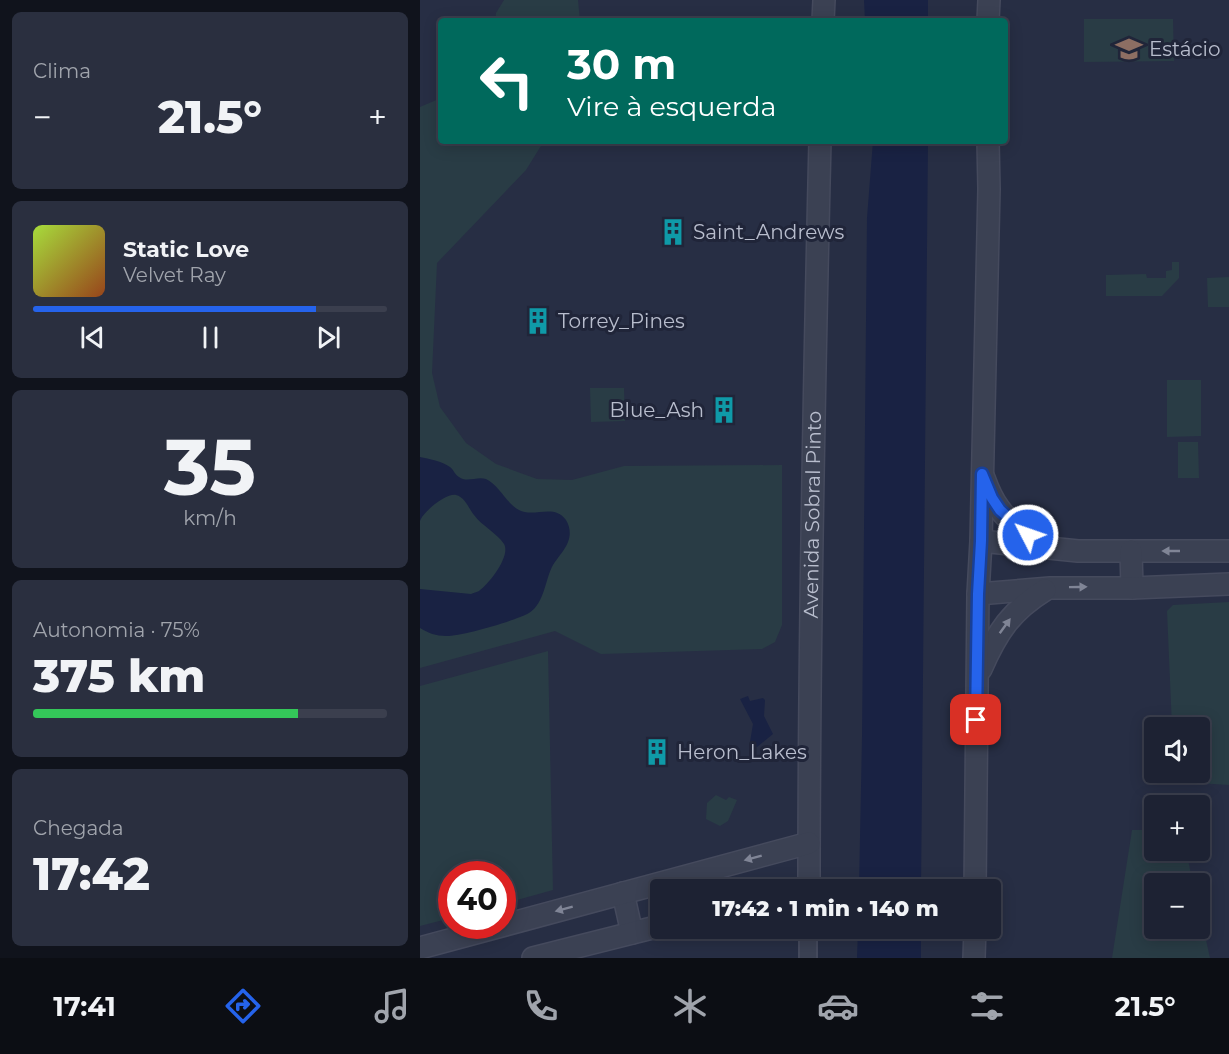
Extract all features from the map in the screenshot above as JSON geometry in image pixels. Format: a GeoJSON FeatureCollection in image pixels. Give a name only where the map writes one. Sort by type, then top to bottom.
{"type":"FeatureCollection","features":[{"type":"Feature","properties":{"kind":"street"},"geometry":{"type":"LineString","coordinates":[[823,18],[824,0]]}},
{"type":"Feature","properties":{"kind":"street"},"geometry":{"type":"LineString","coordinates":[[988,18],[989,0]]}},
{"type":"Feature","properties":{"kind":"street","name":"Avenida Sobral Pinto"},"geometry":{"type":"LineString","coordinates":[[807,879],[820,144]]}},
{"type":"Feature","properties":{"kind":"street"},"geometry":{"type":"LineString","coordinates":[[975,879],[978,594],[981,541],[988,144]]}},
{"type":"Feature","properties":{"kind":"street"},"geometry":{"type":"LineString","coordinates":[[982,474],[1000,510],[1028,535],[1052,549]]}},
{"type":"Feature","properties":{"kind":"street"},"geometry":{"type":"LineString","coordinates":[[981,541],[1052,549],[1229,551]]}},
{"type":"Feature","properties":{"kind":"street"},"geometry":{"type":"LineString","coordinates":[[1131,551],[1132,588]]}},
{"type":"Feature","properties":{"kind":"street"},"geometry":{"type":"LineString","coordinates":[[978,594],[1050,588],[1132,588],[1229,584]]}},
{"type":"Feature","properties":{"kind":"street"},"geometry":{"type":"LineString","coordinates":[[977,677],[991,647],[1015,613],[1028,601],[1050,588]]}},
{"type":"Feature","properties":{"kind":"street"},"geometry":{"type":"LineString","coordinates":[[420,948],[809,843]]}},
{"type":"Feature","properties":{"kind":"street"},"geometry":{"type":"LineString","coordinates":[[623,893],[632,933]]}},
{"type":"Feature","properties":{"kind":"street"},"geometry":{"type":"LineString","coordinates":[[534,958],[650,928]]}},
{"type":"Feature","properties":{"kind":"street"},"geometry":{"type":"LineString","coordinates":[[808,939],[808,958]]}},
{"type":"Feature","properties":{"kind":"street"},"geometry":{"type":"LineString","coordinates":[[974,958],[975,939]]}},
{"type":"Feature","properties":{"kind":"shaded area"},"geometry":{"type":"Polygon","coordinates":[[[504,0],[578,0],[580,18],[495,18],[504,0]]]}},
{"type":"Feature","properties":{"kind":"shaded area"},"geometry":{"type":"Polygon","coordinates":[[[1084,19],[1173,19],[1174,61],[1084,62],[1084,19]]]}},
{"type":"Feature","properties":{"kind":"shaded area"},"geometry":{"type":"Polygon","coordinates":[[[438,99],[438,144],[542,144],[526,170],[437,263],[432,373],[440,407],[466,443],[496,464],[537,479],[572,480],[624,466],[782,465],[782,625],[775,642],[762,649],[601,654],[555,631],[420,668],[420,107],[438,99]]]}},
{"type":"Feature","properties":{"kind":"shaded area"},"geometry":{"type":"Polygon","coordinates":[[[1172,262],[1179,262],[1179,278],[1162,296],[1106,296],[1106,275],[1146,274],[1147,278],[1166,278],[1166,271],[1172,270],[1172,262]]]}},
{"type":"Feature","properties":{"kind":"shaded area"},"geometry":{"type":"Polygon","coordinates":[[[1229,277],[1229,307],[1208,307],[1207,278],[1229,277]]]}},
{"type":"Feature","properties":{"kind":"shaded area"},"geometry":{"type":"Polygon","coordinates":[[[1167,380],[1201,380],[1201,436],[1167,437],[1167,380]]]}},
{"type":"Feature","properties":{"kind":"shaded area"},"geometry":{"type":"Polygon","coordinates":[[[590,388],[624,388],[625,421],[591,422],[590,388]]]}},
{"type":"Feature","properties":{"kind":"shaded area"},"geometry":{"type":"Polygon","coordinates":[[[1178,442],[1198,442],[1199,478],[1178,478],[1178,442]]]}},
{"type":"Feature","properties":{"kind":"shaded area"},"geometry":{"type":"Polygon","coordinates":[[[1229,602],[1229,785],[1198,783],[1210,783],[1210,717],[1172,717],[1167,611],[1173,605],[1229,602]]]}},
{"type":"Feature","properties":{"kind":"shaded area"},"geometry":{"type":"Polygon","coordinates":[[[548,651],[553,890],[516,900],[516,861],[438,861],[438,921],[420,926],[420,686],[548,651]]]}},
{"type":"Feature","properties":{"kind":"shaded area"},"geometry":{"type":"Polygon","coordinates":[[[716,795],[726,800],[729,797],[737,800],[728,821],[720,826],[706,819],[707,803],[716,795]]]}},
{"type":"Feature","properties":{"kind":"shaded area"},"geometry":{"type":"Polygon","coordinates":[[[1132,830],[1144,830],[1144,861],[1188,861],[1191,873],[1144,873],[1144,939],[1206,939],[1210,958],[1112,958],[1132,830]]]}},
{"type":"Feature","properties":{"kind":"water"},"geometry":{"type":"Polygon","coordinates":[[[864,0],[928,0],[928,18],[865,18],[864,0]]]}},
{"type":"Feature","properties":{"kind":"water"},"geometry":{"type":"Polygon","coordinates":[[[873,144],[928,144],[921,879],[859,879],[867,218],[873,144]]]}},
{"type":"Feature","properties":{"kind":"water"},"geometry":{"type":"Polygon","coordinates":[[[420,457],[447,465],[462,479],[486,479],[519,510],[531,513],[556,512],[566,520],[570,531],[568,542],[550,571],[542,597],[529,613],[464,634],[435,635],[420,628],[420,589],[471,594],[479,591],[498,569],[505,549],[501,540],[477,519],[462,498],[456,495],[435,504],[420,521],[420,457]]]}},
{"type":"Feature","properties":{"kind":"water"},"geometry":{"type":"Polygon","coordinates":[[[748,696],[750,701],[763,698],[765,700],[764,716],[773,734],[757,747],[750,742],[753,724],[740,699],[748,696]]]}},
{"type":"Feature","properties":{"kind":"water"},"geometry":{"type":"Polygon","coordinates":[[[858,939],[921,939],[921,958],[857,958],[858,939]]]}},
{"type":"Feature","properties":{"kind":"place","name":"Estácio"},"geometry":{"type":"Point","coordinates":[1129,49]}},
{"type":"Feature","properties":{"kind":"place","name":"Saint_Andrews"},"geometry":{"type":"Point","coordinates":[673,232]}},
{"type":"Feature","properties":{"kind":"place","name":"Torrey_Pines"},"geometry":{"type":"Point","coordinates":[538,321]}},
{"type":"Feature","properties":{"kind":"place","name":"Blue_Ash"},"geometry":{"type":"Point","coordinates":[724,410]}},
{"type":"Feature","properties":{"kind":"place","name":"Heron_Lakes"},"geometry":{"type":"Point","coordinates":[657,752]}},
{"type":"Feature","properties":{"kind":"route"},"geometry":{"type":"LineString","coordinates":[[976,720],[982,474],[1000,510],[1028,535]]}}]}
